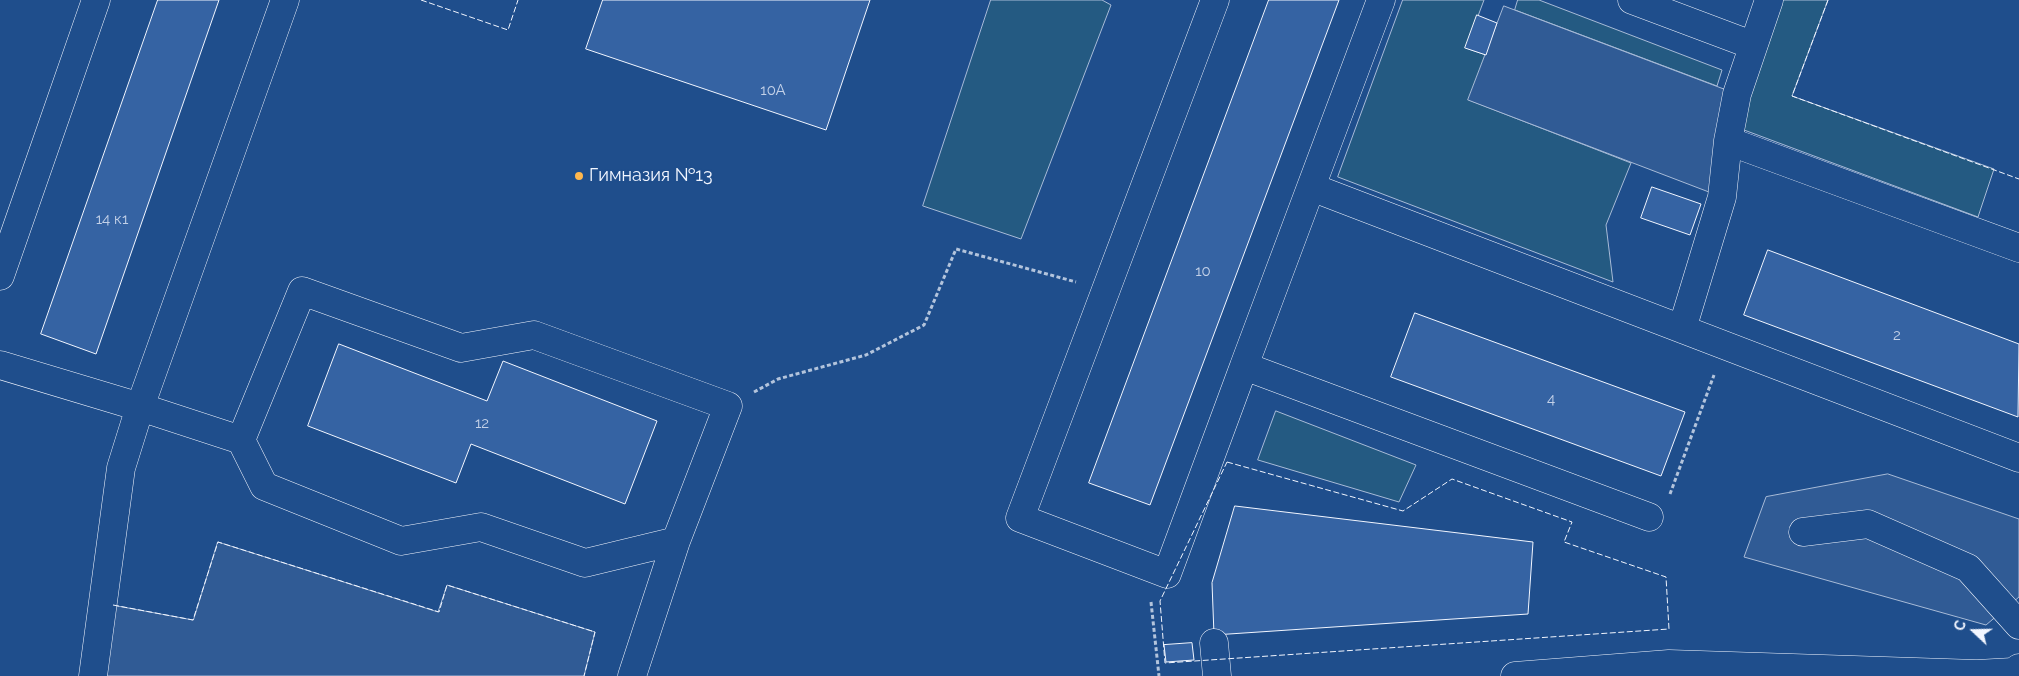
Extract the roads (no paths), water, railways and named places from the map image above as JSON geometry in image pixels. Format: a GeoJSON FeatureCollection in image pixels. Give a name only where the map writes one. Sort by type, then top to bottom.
{"type":"FeatureCollection","features":[{"type":"Feature","properties":{"kind":"street"},"geometry":{"type":"LineString","coordinates":[[0,276],[96,0]]}},
{"type":"Feature","properties":{"kind":"street"},"geometry":{"type":"LineString","coordinates":[[93,676],[121,468],[140,406],[285,0]]}},
{"type":"Feature","properties":{"kind":"street"},"geometry":{"type":"LineString","coordinates":[[1216,0],[1020,518],[1156,572],[1167,574],[1381,0]]}},
{"type":"Feature","properties":{"kind":"street"},"geometry":{"type":"LineString","coordinates":[[1632,0],[1752,45]]}},
{"type":"Feature","properties":{"kind":"street"},"geometry":{"type":"LineString","coordinates":[[1682,329],[1722,197],[1728,141],[1737,94],[1752,45],[1769,0]]}},
{"type":"Feature","properties":{"kind":"street"},"geometry":{"type":"LineString","coordinates":[[1728,141],[2019,248]]}},
{"type":"Feature","properties":{"kind":"street"},"geometry":{"type":"LineString","coordinates":[[1311,187],[2019,458]]}},
{"type":"Feature","properties":{"kind":"street"},"geometry":{"type":"LineString","coordinates":[[241,440],[302,291],[461,348],[534,335],[728,406],[676,541],[632,676]]}},
{"type":"Feature","properties":{"kind":"street"},"geometry":{"type":"LineString","coordinates":[[0,366],[140,406],[241,440],[264,486],[401,540],[482,527],[585,563],[676,541]]}},
{"type":"Feature","properties":{"kind":"street"},"geometry":{"type":"LineString","coordinates":[[1244,366],[1649,517]]}},
{"type":"Feature","properties":{"kind":"street"},"geometry":{"type":"LineString","coordinates":[[1803,532],[1868,524],[1968,568],[2019,625]]}},
{"type":"Feature","properties":{"kind":"street"},"geometry":{"type":"LineString","coordinates":[[1214,643],[1217,676]]}},
{"type":"Feature","properties":{"kind":"street"},"geometry":{"type":"LineString","coordinates":[[1515,676],[1669,664],[1977,674],[2013,672],[2019,668]]}},
{"type":"Feature","properties":{"kind":"place","name":"Гимназия №13"},"geometry":{"type":"Point","coordinates":[579,176]}}]}
